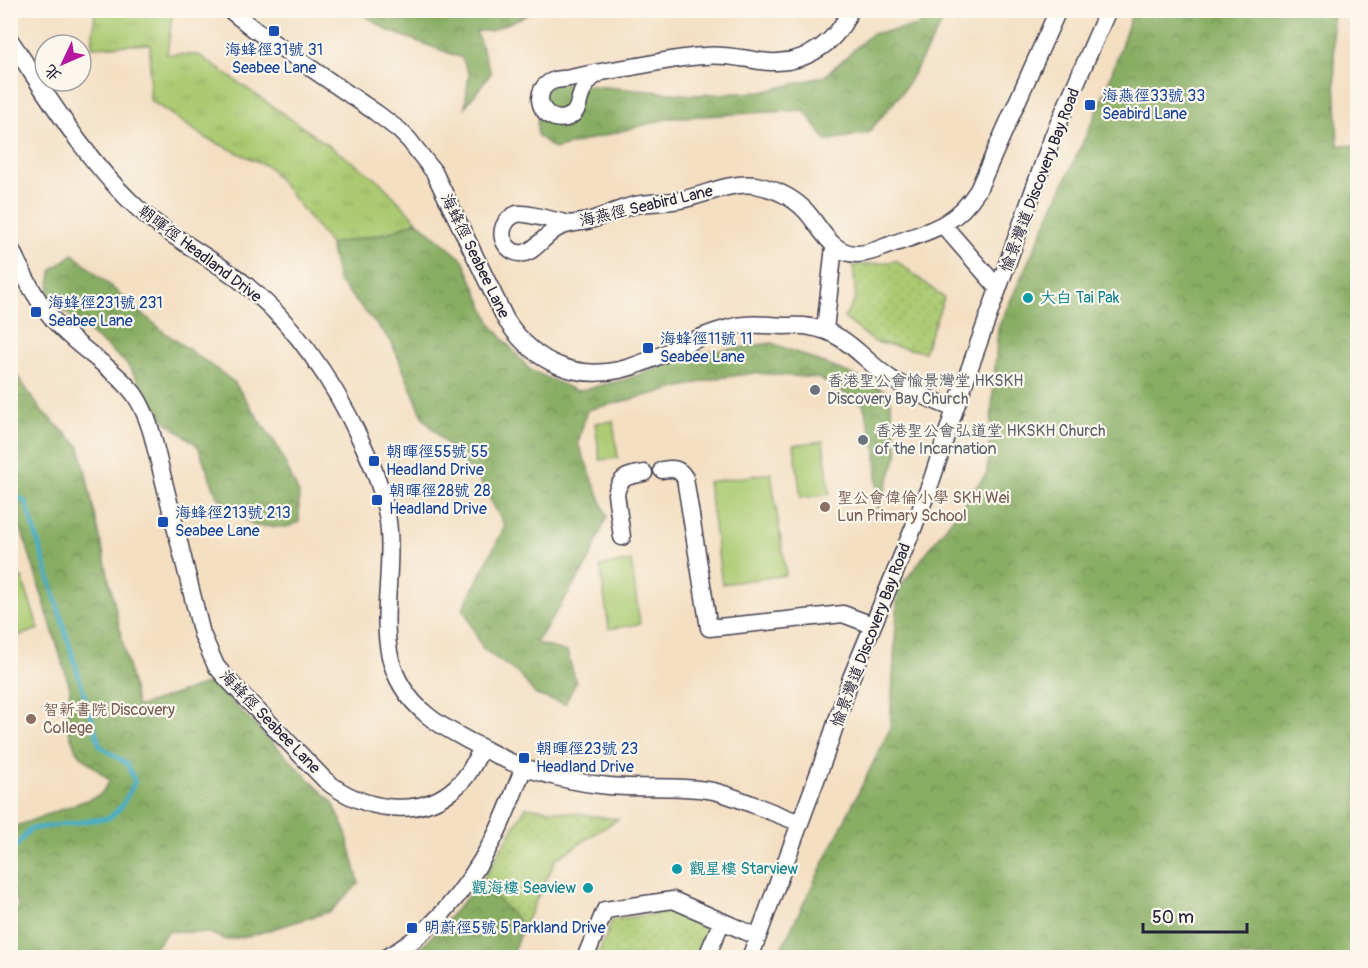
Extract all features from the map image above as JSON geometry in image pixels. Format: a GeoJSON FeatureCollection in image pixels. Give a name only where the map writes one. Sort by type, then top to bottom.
{"type":"FeatureCollection","features":[{"type":"Feature","properties":{"kind":"street","name":"海蜂徑 Seabee Lane"},"geometry":{"type":"LineString","coordinates":[[230,10],[247,25],[382,117],[409,140],[427,162],[439,183],[506,320],[529,348],[548,360],[580,372],[606,373],[628,368],[716,332],[734,327],[809,326],[840,336],[892,380],[955,409]]}},
{"type":"Feature","properties":{"kind":"street"},"geometry":{"type":"LineString","coordinates":[[602,72],[703,56],[739,57],[775,63],[793,61],[826,45],[839,31],[850,10]]}},
{"type":"Feature","properties":{"kind":"street"},"geometry":{"type":"LineString","coordinates":[[825,330],[834,246],[845,252],[857,254],[870,252],[943,225],[963,210],[978,190],[1058,10]]}},
{"type":"Feature","properties":{"kind":"street","name":"愉景灣道 Discovery Bay Road"},"geometry":{"type":"LineString","coordinates":[[750,957],[851,678],[931,482],[1053,136],[1108,10]]}},
{"type":"Feature","properties":{"kind":"street","name":"朝暉徑 Headland Drive"},"geometry":{"type":"LineString","coordinates":[[10,40],[78,139],[121,191],[142,213],[250,288],[289,327],[321,369],[364,446],[379,483],[389,536],[386,635],[391,661],[395,674],[409,697],[427,716],[482,748],[524,767],[572,780],[609,786],[712,791],[800,823]]}},
{"type":"Feature","properties":{"kind":"street","name":"海燕徑 Seabird Lane"},"geometry":{"type":"LineString","coordinates":[[570,224],[588,221],[634,206],[680,200],[728,186],[755,185],[793,200],[804,209],[834,246]]}},
{"type":"Feature","properties":{"kind":"street"},"geometry":{"type":"LineString","coordinates":[[943,225],[998,288]]}},
{"type":"Feature","properties":{"kind":"street","name":"海蜂徑 Seabee Lane"},"geometry":{"type":"LineString","coordinates":[[10,247],[31,288],[51,317],[69,337],[131,390],[144,409],[202,634],[216,666],[229,681],[325,780],[343,793],[375,805],[395,808],[435,801],[452,791],[465,778],[482,748]]}},
{"type":"Feature","properties":{"kind":"street"},"geometry":{"type":"LineString","coordinates":[[662,470],[677,469],[685,478],[710,628],[843,614],[872,626]]}},
{"type":"Feature","properties":{"kind":"street"},"geometry":{"type":"LineString","coordinates":[[622,537],[617,489],[627,476],[644,473]]}},
{"type":"Feature","properties":{"kind":"street"},"geometry":{"type":"LineString","coordinates":[[385,957],[422,934],[453,900],[470,877],[494,839],[524,767]]}},
{"type":"Feature","properties":{"kind":"street"},"geometry":{"type":"LineString","coordinates":[[585,957],[604,910],[673,900],[758,937]]}},
{"type":"Feature","properties":{"kind":"street"},"geometry":{"type":"LineString","coordinates":[[706,957],[722,921]]}},
{"type":"Feature","properties":{"kind":"green space"},"geometry":{"type":"Polygon","coordinates":[[[95,11],[173,11],[167,54],[199,55],[378,180],[417,221],[387,233],[330,244],[269,167],[206,138],[150,100],[150,44],[93,47],[95,11]]]}},
{"type":"Feature","properties":{"kind":"green space"},"geometry":{"type":"Polygon","coordinates":[[[359,11],[536,11],[490,31],[476,31],[491,73],[465,107],[469,74],[462,58],[387,30],[359,11]]]}},
{"type":"Feature","properties":{"kind":"green space"},"geometry":{"type":"Polygon","coordinates":[[[927,11],[949,11],[904,90],[868,133],[826,141],[804,110],[670,118],[554,149],[537,135],[539,81],[693,95],[762,92],[825,76],[871,34],[918,26],[927,11]]]}},
{"type":"Feature","properties":{"kind":"green space"},"geometry":{"type":"Polygon","coordinates":[[[1133,11],[1332,11],[1338,145],[1358,146],[1357,957],[777,957],[890,729],[898,590],[987,473],[998,328],[1103,98],[1133,11]]]}},
{"type":"Feature","properties":{"kind":"green space"},"geometry":{"type":"Polygon","coordinates":[[[417,221],[463,260],[492,326],[530,370],[577,391],[624,380],[697,354],[772,343],[851,374],[889,393],[898,453],[878,510],[876,448],[863,404],[818,378],[755,373],[718,378],[587,410],[578,443],[607,516],[588,563],[536,643],[567,652],[576,682],[565,704],[536,695],[520,675],[483,649],[463,608],[505,526],[480,481],[424,419],[391,341],[338,281],[330,244],[387,233],[417,221]]]}},
{"type":"Feature","properties":{"kind":"green space"},"geometry":{"type":"Polygon","coordinates":[[[73,254],[163,331],[234,382],[277,446],[299,494],[299,522],[287,527],[254,526],[217,496],[198,446],[166,422],[127,364],[48,297],[52,270],[73,254]]]}},
{"type":"Feature","properties":{"kind":"green space"},"geometry":{"type":"Polygon","coordinates":[[[897,261],[944,298],[924,352],[875,342],[844,318],[856,298],[853,266],[897,261]]]}},
{"type":"Feature","properties":{"kind":"green space"},"geometry":{"type":"Polygon","coordinates":[[[11,367],[41,410],[80,447],[137,707],[212,682],[333,803],[345,829],[359,883],[331,911],[253,935],[227,940],[209,933],[168,931],[147,957],[10,957],[11,934],[18,904],[11,890],[11,828],[100,795],[110,781],[76,751],[67,725],[70,688],[27,546],[11,503],[11,367]]]}},
{"type":"Feature","properties":{"kind":"green space"},"geometry":{"type":"Polygon","coordinates":[[[613,421],[618,458],[600,460],[595,423],[613,421]]]}},
{"type":"Feature","properties":{"kind":"green space"},"geometry":{"type":"Polygon","coordinates":[[[823,441],[830,494],[801,498],[794,445],[823,441]]]}},
{"type":"Feature","properties":{"kind":"green space"},"geometry":{"type":"Polygon","coordinates":[[[771,473],[786,575],[722,584],[708,482],[771,473]]]}},
{"type":"Feature","properties":{"kind":"green space"},"geometry":{"type":"Polygon","coordinates":[[[631,561],[640,624],[609,629],[600,566],[631,561]]]}},
{"type":"Feature","properties":{"kind":"green space"},"geometry":{"type":"Polygon","coordinates":[[[22,578],[39,629],[11,638],[11,582],[22,578]]]}},
{"type":"Feature","properties":{"kind":"green space"},"geometry":{"type":"Polygon","coordinates":[[[526,807],[618,819],[556,859],[524,926],[481,882],[526,807]]]}},
{"type":"Feature","properties":{"kind":"green space"},"geometry":{"type":"Polygon","coordinates":[[[481,882],[524,926],[510,957],[402,958],[424,945],[481,882]]]}},
{"type":"Feature","properties":{"kind":"green space"},"geometry":{"type":"Polygon","coordinates":[[[672,911],[708,927],[695,957],[597,957],[612,920],[672,911]]]}},
{"type":"Feature","properties":{"kind":"waterway"},"geometry":{"type":"LineString","coordinates":[[10,492],[26,502],[100,746],[127,764],[135,782],[121,807],[109,818],[30,829],[10,854]]}},
{"type":"Feature","properties":{"kind":"place","name":"海蜂徑31號 31 Seabee Lane"},"geometry":{"type":"Point","coordinates":[274,31]}},
{"type":"Feature","properties":{"kind":"place","name":"海燕徑33號 33 Seabird Lane"},"geometry":{"type":"Point","coordinates":[1090,105]}},
{"type":"Feature","properties":{"kind":"place","name":"大白 Tai Pak"},"geometry":{"type":"Point","coordinates":[1028,298]}},
{"type":"Feature","properties":{"kind":"place","name":"海蜂徑231號 231 Seabee Lane"},"geometry":{"type":"Point","coordinates":[36,312]}},
{"type":"Feature","properties":{"kind":"place","name":"海蜂徑11號 11 Seabee Lane"},"geometry":{"type":"Point","coordinates":[648,348]}},
{"type":"Feature","properties":{"kind":"place","name":"香港聖公會愉景灣堂 HKSKH Discovery Bay Church"},"geometry":{"type":"Point","coordinates":[815,390]}},
{"type":"Feature","properties":{"kind":"place","name":"香港聖公會弘道堂 HKSKH Church of the Incarnation"},"geometry":{"type":"Point","coordinates":[863,440]}},
{"type":"Feature","properties":{"kind":"place","name":"朝暉徑55號 55 Headland Drive"},"geometry":{"type":"Point","coordinates":[374,461]}},
{"type":"Feature","properties":{"kind":"place","name":"朝暉徑28號 28 Headland Drive"},"geometry":{"type":"Point","coordinates":[377,500]}},
{"type":"Feature","properties":{"kind":"place","name":"聖公會偉倫小學 SKH Wei Lun Primary School"},"geometry":{"type":"Point","coordinates":[825,507]}},
{"type":"Feature","properties":{"kind":"place","name":"海蜂徑213號 213 Seabee Lane"},"geometry":{"type":"Point","coordinates":[163,522]}},
{"type":"Feature","properties":{"kind":"place","name":"智新書院 Discovery College"},"geometry":{"type":"Point","coordinates":[31,719]}},
{"type":"Feature","properties":{"kind":"place","name":"朝暉徑23號 23 Headland Drive"},"geometry":{"type":"Point","coordinates":[524,758]}},
{"type":"Feature","properties":{"kind":"place","name":"觀星樓 Starview"},"geometry":{"type":"Point","coordinates":[677,869]}},
{"type":"Feature","properties":{"kind":"place","name":"觀海樓 Seaview"},"geometry":{"type":"Point","coordinates":[588,888]}},
{"type":"Feature","properties":{"kind":"place","name":"明蔚徑5號 5 Parkland Drive"},"geometry":{"type":"Point","coordinates":[412,928]}}]}
